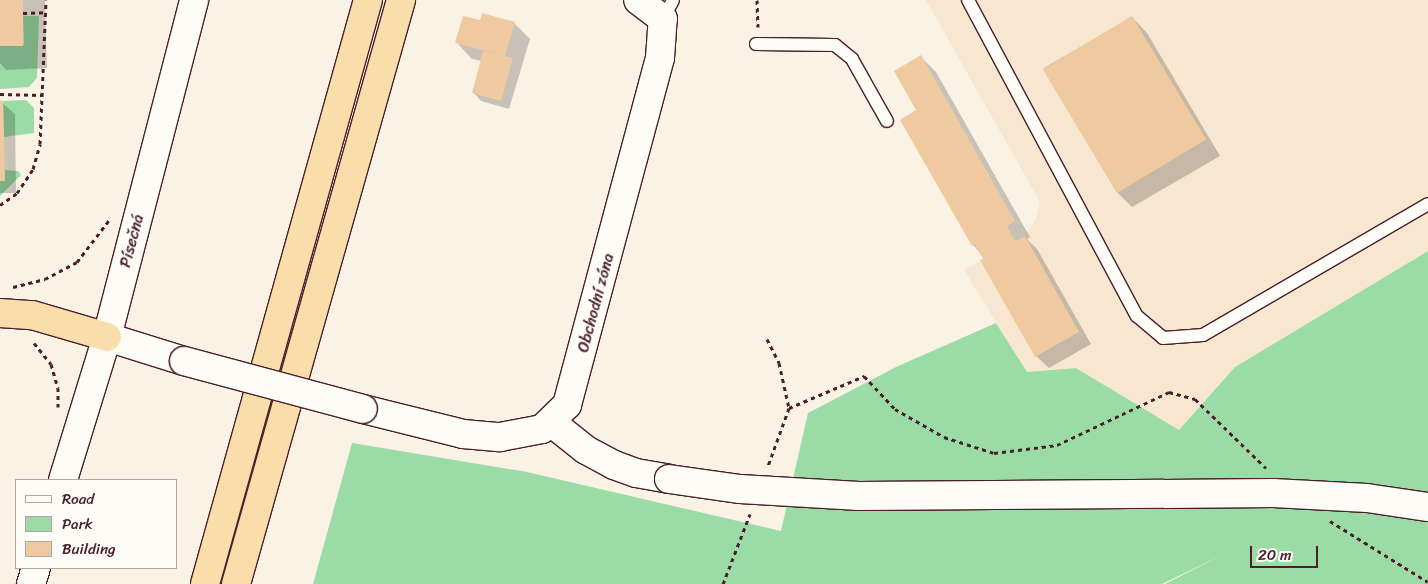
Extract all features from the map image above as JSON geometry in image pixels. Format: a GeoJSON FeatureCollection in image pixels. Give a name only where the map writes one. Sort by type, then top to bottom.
{"type":"FeatureCollection","features":[{"type":"Feature","properties":{"kind":"highway"},"geometry":{"type":"LineString","coordinates":[[205,584],[368,0]]}},
{"type":"Feature","properties":{"kind":"highway"},"geometry":{"type":"LineString","coordinates":[[236,584],[401,0]]}},
{"type":"Feature","properties":{"kind":"highway"},"geometry":{"type":"LineString","coordinates":[[386,53],[417,0]]}},
{"type":"Feature","properties":{"kind":"highway"},"geometry":{"type":"LineString","coordinates":[[0,314],[32,315],[107,337]]}},
{"type":"Feature","properties":{"kind":"street","name":"Písečná"},"geometry":{"type":"LineString","coordinates":[[63,479],[107,337],[194,0]]}},
{"type":"Feature","properties":{"kind":"street","name":"Obchodní zóna"},"geometry":{"type":"LineString","coordinates":[[552,423],[567,404],[577,373],[660,58],[668,10],[638,0]]}},
{"type":"Feature","properties":{"kind":"street"},"geometry":{"type":"LineString","coordinates":[[107,337],[184,361],[364,409],[481,436],[520,436],[552,423],[586,450],[614,465],[636,473],[740,489],[859,496],[1263,493],[1367,498],[1428,507]]}},
{"type":"Feature","properties":{"kind":"street"},"geometry":{"type":"LineString","coordinates":[[31,584],[36,569]]}},
{"type":"Feature","properties":{"kind":"lane"},"geometry":{"type":"LineString","coordinates":[[968,0],[1137,316],[1164,338],[1203,334],[1428,204]]}},
{"type":"Feature","properties":{"kind":"lane"},"geometry":{"type":"LineString","coordinates":[[756,44],[835,45],[852,59],[887,121]]}},
{"type":"Feature","properties":{"kind":"path"},"geometry":{"type":"LineString","coordinates":[[0,205],[17,193],[33,169],[40,144],[46,0]]}},
{"type":"Feature","properties":{"kind":"path"},"geometry":{"type":"LineString","coordinates":[[756,44],[757,0]]}},
{"type":"Feature","properties":{"kind":"path"},"geometry":{"type":"LineString","coordinates":[[23,13],[46,12]]}},
{"type":"Feature","properties":{"kind":"path"},"geometry":{"type":"LineString","coordinates":[[0,94],[42,94]]}},
{"type":"Feature","properties":{"kind":"path"},"geometry":{"type":"LineString","coordinates":[[10,288],[45,279],[76,262],[100,235],[112,211]]}},
{"type":"Feature","properties":{"kind":"path"},"geometry":{"type":"LineString","coordinates":[[27,338],[37,345],[51,364],[58,388],[58,412]]}},
{"type":"Feature","properties":{"kind":"path"},"geometry":{"type":"LineString","coordinates":[[765,473],[789,408],[779,363],[767,340]]}},
{"type":"Feature","properties":{"kind":"path"},"geometry":{"type":"LineString","coordinates":[[789,408],[864,376],[895,409],[944,437],[994,453],[1058,445],[1168,392],[1195,399],[1274,474]]}},
{"type":"Feature","properties":{"kind":"path"},"geometry":{"type":"LineString","coordinates":[[723,584],[751,510]]}},
{"type":"Feature","properties":{"kind":"path"},"geometry":{"type":"LineString","coordinates":[[1326,518],[1428,582]]}},
{"type":"Feature","properties":{"kind":"shaded area"},"geometry":{"type":"Polygon","coordinates":[[[926,0],[1428,0],[1428,251],[1235,367],[1179,430],[1076,368],[1027,372],[964,270],[1025,236],[1035,221],[1040,202],[926,0]]]}},
{"type":"Feature","properties":{"kind":"green space"},"geometry":{"type":"Polygon","coordinates":[[[23,16],[39,16],[37,78],[29,87],[0,89],[0,46],[24,45],[23,16]]]}},
{"type":"Feature","properties":{"kind":"green space"},"geometry":{"type":"Polygon","coordinates":[[[26,100],[34,108],[34,133],[4,137],[3,101],[26,100]]]}},
{"type":"Feature","properties":{"kind":"green space"},"geometry":{"type":"Polygon","coordinates":[[[4,170],[18,171],[21,175],[0,196],[0,181],[5,181],[4,170]]]}},
{"type":"Feature","properties":{"kind":"green space"},"geometry":{"type":"Polygon","coordinates":[[[1428,251],[1428,584],[1165,584],[1222,555],[1162,584],[313,584],[352,443],[527,472],[781,531],[808,413],[896,367],[996,323],[1027,372],[1076,368],[1179,430],[1235,367],[1428,251]]]}},
{"type":"Feature","properties":{"kind":"building"},"geometry":{"type":"Polygon","coordinates":[[[0,0],[23,0],[23,46],[0,46],[0,0]]]}},
{"type":"Feature","properties":{"kind":"building"},"geometry":{"type":"Polygon","coordinates":[[[482,13],[515,22],[505,56],[455,43],[463,16],[480,20],[482,13]]]}},
{"type":"Feature","properties":{"kind":"building"},"geometry":{"type":"Polygon","coordinates":[[[1132,16],[1206,139],[1117,193],[1043,70],[1132,16]]]}},
{"type":"Feature","properties":{"kind":"building"},"geometry":{"type":"Polygon","coordinates":[[[483,51],[513,58],[501,101],[472,93],[483,51]]]}},
{"type":"Feature","properties":{"kind":"building"},"geometry":{"type":"Polygon","coordinates":[[[921,55],[1015,221],[1007,226],[1015,241],[1025,236],[1079,332],[1035,357],[980,260],[983,259],[975,244],[972,246],[900,120],[916,110],[894,71],[921,55]]]}},
{"type":"Feature","properties":{"kind":"building"},"geometry":{"type":"Polygon","coordinates":[[[0,100],[3,101],[5,181],[0,181],[0,100]]]}}]}
